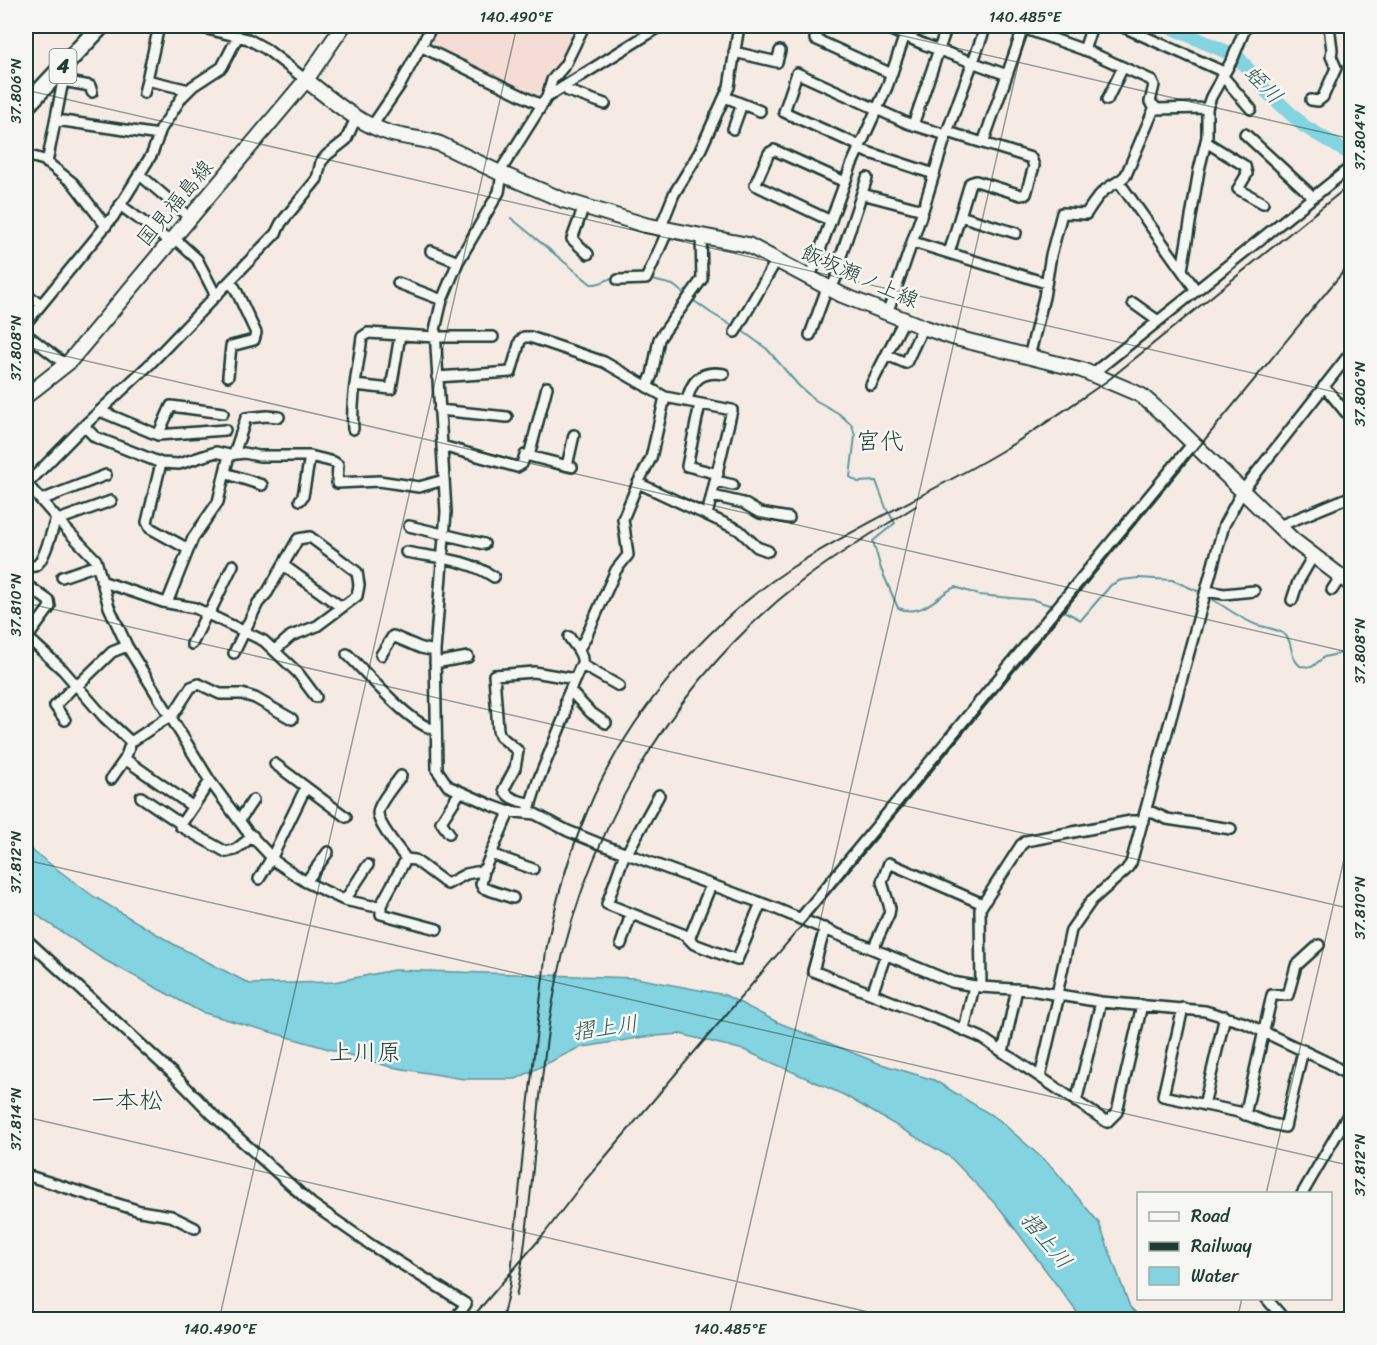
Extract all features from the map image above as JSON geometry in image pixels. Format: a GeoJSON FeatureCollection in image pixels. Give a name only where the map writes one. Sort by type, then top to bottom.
{"type":"FeatureCollection","features":[{"type":"Feature","properties":{"kind":"highway","name":"4"},"geometry":{"type":"LineString","coordinates":[[26,92],[87,26]]}},
{"type":"Feature","properties":{"kind":"highway","name":"4"},"geometry":{"type":"LineString","coordinates":[[26,106],[60,77],[101,26]]}},
{"type":"Feature","properties":{"kind":"main road","name":"国見福島線"},"geometry":{"type":"LineString","coordinates":[[26,396],[65,364],[306,80],[343,26]]}},
{"type":"Feature","properties":{"kind":"main road","name":"飯坂瀬ノ上線"},"geometry":{"type":"LineString","coordinates":[[306,80],[356,118],[372,126],[398,136],[429,140],[440,144],[563,200],[664,229],[748,245],[829,289],[904,320],[952,337],[1092,374],[1142,396],[1279,526],[1346,581]]}},
{"type":"Feature","properties":{"kind":"street"},"geometry":{"type":"LineString","coordinates":[[144,93],[159,26]]}},
{"type":"Feature","properties":{"kind":"street"},"geometry":{"type":"LineString","coordinates":[[195,26],[238,36],[266,49],[306,80]]}},
{"type":"Feature","properties":{"kind":"street"},"geometry":{"type":"LineString","coordinates":[[372,126],[394,95],[432,26]]}},
{"type":"Feature","properties":{"kind":"street"},"geometry":{"type":"LineString","coordinates":[[530,808],[507,811],[460,792],[448,786],[437,770],[435,651],[446,513],[435,338],[437,317],[442,300],[458,262],[499,192],[501,173],[544,101],[552,80],[565,65],[584,26]]}},
{"type":"Feature","properties":{"kind":"street"},"geometry":{"type":"LineString","coordinates":[[544,101],[562,87],[661,26]]}},
{"type":"Feature","properties":{"kind":"street"},"geometry":{"type":"LineString","coordinates":[[618,280],[646,279],[674,194],[699,153],[730,84],[738,26]]}},
{"type":"Feature","properties":{"kind":"street"},"geometry":{"type":"LineString","coordinates":[[821,26],[815,39],[892,74]]}},
{"type":"Feature","properties":{"kind":"street"},"geometry":{"type":"LineString","coordinates":[[882,26],[1006,75]]}},
{"type":"Feature","properties":{"kind":"street"},"geometry":{"type":"LineString","coordinates":[[810,277],[859,147],[892,74],[908,26]]}},
{"type":"Feature","properties":{"kind":"street"},"geometry":{"type":"LineString","coordinates":[[914,125],[947,26]]}},
{"type":"Feature","properties":{"kind":"street"},"geometry":{"type":"LineString","coordinates":[[886,313],[913,242],[947,134],[986,26]]}},
{"type":"Feature","properties":{"kind":"street"},"geometry":{"type":"LineString","coordinates":[[1084,50],[1092,26]]}},
{"type":"Feature","properties":{"kind":"street"},"geometry":{"type":"LineString","coordinates":[[1121,26],[1222,75],[1251,109]]}},
{"type":"Feature","properties":{"kind":"street"},"geometry":{"type":"LineString","coordinates":[[1182,270],[1206,142],[1207,108],[1222,75],[1235,54],[1246,26]]}},
{"type":"Feature","properties":{"kind":"street"},"geometry":{"type":"LineString","coordinates":[[1311,100],[1318,100],[1323,96],[1336,68],[1331,56],[1329,26]]}},
{"type":"Feature","properties":{"kind":"street"},"geometry":{"type":"LineString","coordinates":[[983,143],[1024,27],[1084,50],[1151,80],[1154,85],[1150,102],[1157,109]]}},
{"type":"Feature","properties":{"kind":"street"},"geometry":{"type":"LineString","coordinates":[[26,323],[106,226],[152,154],[159,135],[182,97],[222,67],[238,36]]}},
{"type":"Feature","properties":{"kind":"street"},"geometry":{"type":"LineString","coordinates":[[422,47],[544,101]]}},
{"type":"Feature","properties":{"kind":"street"},"geometry":{"type":"LineString","coordinates":[[734,52],[777,62],[780,51]]}},
{"type":"Feature","properties":{"kind":"street"},"geometry":{"type":"LineString","coordinates":[[1107,100],[1123,67]]}},
{"type":"Feature","properties":{"kind":"street"},"geometry":{"type":"LineString","coordinates":[[934,174],[859,147],[784,112],[797,73],[914,125],[1030,158],[1034,166],[1026,194],[1021,195],[976,181],[970,183],[948,253]]}},
{"type":"Feature","properties":{"kind":"street"},"geometry":{"type":"LineString","coordinates":[[47,163],[56,120],[60,77],[90,86],[92,92]]}},
{"type":"Feature","properties":{"kind":"street"},"geometry":{"type":"LineString","coordinates":[[147,80],[189,90]]}},
{"type":"Feature","properties":{"kind":"street"},"geometry":{"type":"LineString","coordinates":[[562,87],[604,104]]}},
{"type":"Feature","properties":{"kind":"street"},"geometry":{"type":"LineString","coordinates":[[725,97],[760,111]]}},
{"type":"Feature","properties":{"kind":"street"},"geometry":{"type":"LineString","coordinates":[[734,129],[742,104]]}},
{"type":"Feature","properties":{"kind":"street"},"geometry":{"type":"LineString","coordinates":[[1029,357],[1062,213],[1086,214],[1106,190],[1126,175],[1154,109],[1207,108]]}},
{"type":"Feature","properties":{"kind":"street"},"geometry":{"type":"LineString","coordinates":[[356,118],[346,140],[321,162],[317,179],[276,233],[150,364],[26,484],[96,560],[109,607],[127,645],[210,781],[239,821],[286,870],[306,882],[332,896],[345,900],[372,906],[381,905]]}},
{"type":"Feature","properties":{"kind":"street"},"geometry":{"type":"LineString","coordinates":[[56,120],[159,135]]}},
{"type":"Feature","properties":{"kind":"street"},"geometry":{"type":"LineString","coordinates":[[1245,134],[1312,196]]}},
{"type":"Feature","properties":{"kind":"street"},"geometry":{"type":"LineString","coordinates":[[1206,142],[1245,166],[1246,174],[1238,189],[1263,203]]}},
{"type":"Feature","properties":{"kind":"street"},"geometry":{"type":"LineString","coordinates":[[831,221],[755,185],[769,153],[774,150],[845,182]]}},
{"type":"Feature","properties":{"kind":"street"},"geometry":{"type":"LineString","coordinates":[[26,155],[44,160],[73,183],[106,226]]}},
{"type":"Feature","properties":{"kind":"street"},"geometry":{"type":"LineString","coordinates":[[1092,374],[1349,168]]}},
{"type":"Feature","properties":{"kind":"street"},"geometry":{"type":"LineString","coordinates":[[139,174],[190,218]]}},
{"type":"Feature","properties":{"kind":"street"},"geometry":{"type":"LineString","coordinates":[[810,335],[840,269],[841,256],[867,178]]}},
{"type":"Feature","properties":{"kind":"street"},"geometry":{"type":"LineString","coordinates":[[1119,182],[1196,290]]}},
{"type":"Feature","properties":{"kind":"street"},"geometry":{"type":"LineString","coordinates":[[862,194],[922,210]]}},
{"type":"Feature","properties":{"kind":"street"},"geometry":{"type":"LineString","coordinates":[[120,205],[197,259],[216,296]]}},
{"type":"Feature","properties":{"kind":"street"},"geometry":{"type":"LineString","coordinates":[[584,206],[572,239],[588,254]]}},
{"type":"Feature","properties":{"kind":"street"},"geometry":{"type":"LineString","coordinates":[[960,216],[1016,233]]}},
{"type":"Feature","properties":{"kind":"street"},"geometry":{"type":"LineString","coordinates":[[647,387],[655,363],[659,339],[702,279],[701,236]]}},
{"type":"Feature","properties":{"kind":"street"},"geometry":{"type":"LineString","coordinates":[[913,242],[1046,283]]}},
{"type":"Feature","properties":{"kind":"street"},"geometry":{"type":"LineString","coordinates":[[431,251],[458,262]]}},
{"type":"Feature","properties":{"kind":"street"},"geometry":{"type":"LineString","coordinates":[[735,332],[776,261]]}},
{"type":"Feature","properties":{"kind":"street"},"geometry":{"type":"LineString","coordinates":[[228,376],[231,346],[254,340],[256,333],[230,282]]}},
{"type":"Feature","properties":{"kind":"street"},"geometry":{"type":"LineString","coordinates":[[398,283],[442,300]]}},
{"type":"Feature","properties":{"kind":"street"},"geometry":{"type":"LineString","coordinates":[[26,296],[41,303]]}},
{"type":"Feature","properties":{"kind":"street"},"geometry":{"type":"LineString","coordinates":[[1133,303],[1158,321]]}},
{"type":"Feature","properties":{"kind":"street"},"geometry":{"type":"LineString","coordinates":[[871,385],[904,320]]}},
{"type":"Feature","properties":{"kind":"street"},"geometry":{"type":"LineString","coordinates":[[887,355],[906,363],[923,327]]}},
{"type":"Feature","properties":{"kind":"street"},"geometry":{"type":"LineString","coordinates":[[353,429],[352,409],[355,385],[363,337],[368,333],[435,338],[493,337]]}},
{"type":"Feature","properties":{"kind":"street"},"geometry":{"type":"LineString","coordinates":[[26,334],[65,364]]}},
{"type":"Feature","properties":{"kind":"street"},"geometry":{"type":"LineString","coordinates":[[355,385],[391,389],[400,335]]}},
{"type":"Feature","properties":{"kind":"street"},"geometry":{"type":"LineString","coordinates":[[437,377],[511,372],[520,341],[524,337],[530,337],[604,362],[665,397],[732,410],[707,515]]}},
{"type":"Feature","properties":{"kind":"street"},"geometry":{"type":"LineString","coordinates":[[1040,1077],[1071,930],[1092,900],[1131,863],[1224,525],[1243,490],[1352,351]]}},
{"type":"Feature","properties":{"kind":"street"},"geometry":{"type":"LineString","coordinates":[[687,401],[693,384],[701,376],[710,371],[724,374]]}},
{"type":"Feature","properties":{"kind":"street"},"geometry":{"type":"LineString","coordinates":[[1324,386],[1352,420]]}},
{"type":"Feature","properties":{"kind":"street"},"geometry":{"type":"LineString","coordinates":[[529,456],[547,387]]}},
{"type":"Feature","properties":{"kind":"street"},"geometry":{"type":"LineString","coordinates":[[578,650],[616,570],[628,555],[623,519],[625,510],[651,458],[665,397]]}},
{"type":"Feature","properties":{"kind":"street"},"geometry":{"type":"LineString","coordinates":[[700,404],[687,466],[733,485]]}},
{"type":"Feature","properties":{"kind":"street"},"geometry":{"type":"LineString","coordinates":[[158,435],[171,406],[223,413]]}},
{"type":"Feature","properties":{"kind":"street"},"geometry":{"type":"LineString","coordinates":[[439,410],[507,417]]}},
{"type":"Feature","properties":{"kind":"street"},"geometry":{"type":"LineString","coordinates":[[100,411],[158,435],[225,430]]}},
{"type":"Feature","properties":{"kind":"street"},"geometry":{"type":"LineString","coordinates":[[167,603],[188,549],[202,523],[218,502],[225,473],[246,418],[279,417]]}},
{"type":"Feature","properties":{"kind":"street"},"geometry":{"type":"LineString","coordinates":[[84,426],[95,437],[160,463],[179,464],[216,452],[259,456],[310,456],[338,465],[337,483],[379,481],[419,487],[444,480]]}},
{"type":"Feature","properties":{"kind":"street"},"geometry":{"type":"LineString","coordinates":[[441,446],[517,467],[522,464],[525,455],[569,466],[574,435]]}},
{"type":"Feature","properties":{"kind":"street"},"geometry":{"type":"LineString","coordinates":[[800,918],[1193,443]]}},
{"type":"Feature","properties":{"kind":"street"},"geometry":{"type":"LineString","coordinates":[[300,500],[303,496],[310,456]]}},
{"type":"Feature","properties":{"kind":"street"},"geometry":{"type":"LineString","coordinates":[[160,463],[147,522],[150,528],[188,549]]}},
{"type":"Feature","properties":{"kind":"street"},"geometry":{"type":"LineString","coordinates":[[225,473],[262,485]]}},
{"type":"Feature","properties":{"kind":"street"},"geometry":{"type":"LineString","coordinates":[[41,500],[106,475]]}},
{"type":"Feature","properties":{"kind":"street"},"geometry":{"type":"LineString","coordinates":[[638,483],[739,530],[757,547],[768,551]]}},
{"type":"Feature","properties":{"kind":"street"},"geometry":{"type":"LineString","coordinates":[[713,496],[743,503],[760,513],[789,518]]}},
{"type":"Feature","properties":{"kind":"street"},"geometry":{"type":"LineString","coordinates":[[1279,526],[1352,496]]}},
{"type":"Feature","properties":{"kind":"street"},"geometry":{"type":"LineString","coordinates":[[57,519],[111,501]]}},
{"type":"Feature","properties":{"kind":"street"},"geometry":{"type":"LineString","coordinates":[[26,565],[37,566],[46,550],[57,519]]}},
{"type":"Feature","properties":{"kind":"street"},"geometry":{"type":"LineString","coordinates":[[409,526],[484,544]]}},
{"type":"Feature","properties":{"kind":"street"},"geometry":{"type":"LineString","coordinates":[[234,653],[258,603],[267,593],[298,539],[310,537],[357,572],[359,585],[357,596],[317,626],[291,636],[275,650]]}},
{"type":"Feature","properties":{"kind":"street"},"geometry":{"type":"LineString","coordinates":[[406,552],[443,557],[481,568],[494,577]]}},
{"type":"Feature","properties":{"kind":"street"},"geometry":{"type":"LineString","coordinates":[[1292,600],[1298,582],[1313,556]]}},
{"type":"Feature","properties":{"kind":"street"},"geometry":{"type":"LineString","coordinates":[[62,577],[97,565]]}},
{"type":"Feature","properties":{"kind":"street"},"geometry":{"type":"LineString","coordinates":[[192,644],[233,565]]}},
{"type":"Feature","properties":{"kind":"street"},"geometry":{"type":"LineString","coordinates":[[283,565],[343,606]]}},
{"type":"Feature","properties":{"kind":"street"},"geometry":{"type":"LineString","coordinates":[[101,581],[167,603],[195,609],[264,641],[298,674],[316,698]]}},
{"type":"Feature","properties":{"kind":"street"},"geometry":{"type":"LineString","coordinates":[[1332,590],[1346,581]]}},
{"type":"Feature","properties":{"kind":"street"},"geometry":{"type":"LineString","coordinates":[[31,588],[49,601],[50,607],[26,637],[131,742]]}},
{"type":"Feature","properties":{"kind":"street"},"geometry":{"type":"LineString","coordinates":[[1207,591],[1224,594],[1254,591]]}},
{"type":"Feature","properties":{"kind":"street"},"geometry":{"type":"LineString","coordinates":[[381,655],[393,636],[421,648],[435,651]]}},
{"type":"Feature","properties":{"kind":"street"},"geometry":{"type":"LineString","coordinates":[[530,808],[538,781],[565,715],[569,692],[582,665],[583,659],[569,637]]}},
{"type":"Feature","properties":{"kind":"street"},"geometry":{"type":"LineString","coordinates":[[65,720],[55,706],[112,652],[127,645]]}},
{"type":"Feature","properties":{"kind":"street"},"geometry":{"type":"LineString","coordinates":[[347,654],[408,714],[429,729],[435,730]]}},
{"type":"Feature","properties":{"kind":"street"},"geometry":{"type":"LineString","coordinates":[[435,663],[468,657]]}},
{"type":"Feature","properties":{"kind":"street"},"geometry":{"type":"LineString","coordinates":[[582,665],[619,686]]}},
{"type":"Feature","properties":{"kind":"street"},"geometry":{"type":"LineString","coordinates":[[575,679],[534,672],[494,675],[498,730],[500,736],[518,752],[515,768],[504,789],[506,794],[568,831],[800,918],[952,982],[978,987],[1058,994],[1101,1002],[1205,1011],[1225,1016],[1264,1032],[1331,1064],[1352,1078]]}},
{"type":"Feature","properties":{"kind":"street"},"geometry":{"type":"LineString","coordinates":[[111,779],[125,759],[131,742],[171,717],[191,687],[199,684],[220,694],[242,694],[255,698],[292,719]]}},
{"type":"Feature","properties":{"kind":"street"},"geometry":{"type":"LineString","coordinates":[[569,692],[590,712],[606,723]]}},
{"type":"Feature","properties":{"kind":"street"},"geometry":{"type":"LineString","coordinates":[[125,759],[193,807]]}},
{"type":"Feature","properties":{"kind":"street"},"geometry":{"type":"LineString","coordinates":[[275,764],[346,817]]}},
{"type":"Feature","properties":{"kind":"street"},"geometry":{"type":"LineString","coordinates":[[401,776],[381,806],[378,816],[406,859],[415,860],[447,884],[466,874],[485,868],[507,817],[507,811]]}},
{"type":"Feature","properties":{"kind":"street"},"geometry":{"type":"LineString","coordinates":[[182,824],[210,781]]}},
{"type":"Feature","properties":{"kind":"street"},"geometry":{"type":"LineString","coordinates":[[259,879],[306,787]]}},
{"type":"Feature","properties":{"kind":"street"},"geometry":{"type":"LineString","coordinates":[[449,833],[441,822],[460,792]]}},
{"type":"Feature","properties":{"kind":"street"},"geometry":{"type":"LineString","coordinates":[[659,795],[626,853],[607,904],[685,935],[694,944],[738,960],[761,903]]}},
{"type":"Feature","properties":{"kind":"street"},"geometry":{"type":"LineString","coordinates":[[141,797],[182,824],[180,826],[226,852],[235,850],[253,836]]}},
{"type":"Feature","properties":{"kind":"street"},"geometry":{"type":"LineString","coordinates":[[239,821],[253,800]]}},
{"type":"Feature","properties":{"kind":"street"},"geometry":{"type":"LineString","coordinates":[[1147,810],[1167,819],[1231,829]]}},
{"type":"Feature","properties":{"kind":"street"},"geometry":{"type":"LineString","coordinates":[[964,1030],[978,987],[980,909],[1021,845],[1026,841],[1131,821],[1143,821]]}},
{"type":"Feature","properties":{"kind":"street"},"geometry":{"type":"LineString","coordinates":[[306,882],[328,852]]}},
{"type":"Feature","properties":{"kind":"street"},"geometry":{"type":"LineString","coordinates":[[491,854],[532,869]]}},
{"type":"Feature","properties":{"kind":"street"},"geometry":{"type":"LineString","coordinates":[[406,859],[381,905],[381,914],[437,929]]}},
{"type":"Feature","properties":{"kind":"street"},"geometry":{"type":"LineString","coordinates":[[873,949],[890,914],[882,882],[889,863],[983,904]]}},
{"type":"Feature","properties":{"kind":"street"},"geometry":{"type":"LineString","coordinates":[[345,900],[368,865]]}},
{"type":"Feature","properties":{"kind":"street"},"geometry":{"type":"LineString","coordinates":[[481,871],[483,888],[513,898]]}},
{"type":"Feature","properties":{"kind":"street"},"geometry":{"type":"LineString","coordinates":[[689,939],[711,885]]}},
{"type":"Feature","properties":{"kind":"street"},"geometry":{"type":"LineString","coordinates":[[621,944],[631,914]]}},
{"type":"Feature","properties":{"kind":"street"},"geometry":{"type":"LineString","coordinates":[[825,928],[813,971],[982,1038],[1107,1122],[1117,1112],[1142,1005]]}},
{"type":"Feature","properties":{"kind":"street"},"geometry":{"type":"LineString","coordinates":[[26,939],[171,1072],[213,1115],[312,1204],[371,1245],[466,1304],[454,1320]]}},
{"type":"Feature","properties":{"kind":"street"},"geometry":{"type":"LineString","coordinates":[[1245,1115],[1272,995],[1286,996],[1290,993],[1296,966],[1319,945]]}},
{"type":"Feature","properties":{"kind":"street"},"geometry":{"type":"LineString","coordinates":[[872,994],[886,954]]}},
{"type":"Feature","properties":{"kind":"street"},"geometry":{"type":"LineString","coordinates":[[1003,1052],[1017,989]]}},
{"type":"Feature","properties":{"kind":"street"},"geometry":{"type":"LineString","coordinates":[[1076,1102],[1101,1002]]}},
{"type":"Feature","properties":{"kind":"street"},"geometry":{"type":"LineString","coordinates":[[1183,1008],[1163,1096],[1286,1127],[1303,1050]]}},
{"type":"Feature","properties":{"kind":"street"},"geometry":{"type":"LineString","coordinates":[[1204,1105],[1225,1016]]}},
{"type":"Feature","properties":{"kind":"street"},"geometry":{"type":"LineString","coordinates":[[1303,1192],[1352,1108]]}},
{"type":"Feature","properties":{"kind":"street"},"geometry":{"type":"LineString","coordinates":[[26,1175],[140,1210],[171,1216],[195,1228]]}},
{"type":"Feature","properties":{"kind":"street"},"geometry":{"type":"LineString","coordinates":[[1267,1300],[1285,1320]]}},
{"type":"Feature","properties":{"kind":"shaded area"},"geometry":{"type":"Polygon","coordinates":[[[436,26],[581,26],[562,63],[539,97],[535,97],[426,44],[436,26]]]}},
{"type":"Feature","properties":{"kind":"water","name":"摺上川"},"geometry":{"type":"Polygon","coordinates":[[[26,846],[93,896],[175,945],[250,984],[334,982],[394,970],[636,978],[725,995],[777,1022],[878,1063],[934,1080],[998,1119],[1053,1168],[1099,1223],[1130,1307],[1142,1319],[1082,1319],[1001,1210],[950,1157],[844,1095],[744,1050],[680,1034],[644,1037],[578,1048],[516,1079],[464,1079],[391,1067],[201,1012],[101,958],[42,919],[26,904],[26,846]]]}},
{"type":"Feature","properties":{"kind":"waterway","name":"蛭川"},"geometry":{"type":"LineString","coordinates":[[1168,26],[1238,57],[1266,91],[1304,126],[1352,155]]}},
{"type":"Feature","properties":{"kind":"waterway"},"geometry":{"type":"LineString","coordinates":[[511,218],[591,284],[597,284],[614,276],[630,275]]}},
{"type":"Feature","properties":{"kind":"waterway"},"geometry":{"type":"LineString","coordinates":[[648,279],[673,285],[686,295]]}},
{"type":"Feature","properties":{"kind":"waterway"},"geometry":{"type":"LineString","coordinates":[[690,298],[736,328]]}},
{"type":"Feature","properties":{"kind":"waterway"},"geometry":{"type":"LineString","coordinates":[[741,330],[767,349],[799,386],[815,400],[838,413],[852,425],[855,436],[850,477],[858,482],[876,481],[886,508],[895,523],[873,541],[881,569],[898,608],[907,610],[922,608],[955,587],[979,595],[1034,600],[1055,607]]}},
{"type":"Feature","properties":{"kind":"waterway"},"geometry":{"type":"LineString","coordinates":[[1060,609],[1081,620],[1111,585],[1121,580],[1139,578],[1172,580],[1202,593]]}},
{"type":"Feature","properties":{"kind":"waterway"},"geometry":{"type":"LineString","coordinates":[[1207,596],[1238,616],[1284,634],[1300,666],[1312,667],[1324,657],[1352,651]]}},
{"type":"Feature","properties":{"kind":"railway"},"geometry":{"type":"LineString","coordinates":[[502,1320],[510,1284],[546,951],[554,915],[568,863],[587,812],[603,776],[623,741],[646,708],[671,675],[699,645],[759,591],[817,552],[1005,449],[1107,381],[1352,183]]}},
{"type":"Feature","properties":{"kind":"railway"},"geometry":{"type":"LineString","coordinates":[[470,1320],[544,1234],[583,1183],[878,836],[1352,261]]}},
{"type":"Feature","properties":{"kind":"railway"},"geometry":{"type":"LineString","coordinates":[[516,1296],[525,1243],[551,1012],[564,950],[583,889],[607,830],[636,773],[671,719],[710,669],[754,623],[802,581],[858,542],[916,506]]}},
{"type":"Feature","properties":{"kind":"district","name":"宮代"},"geometry":{"type":"Point","coordinates":[880,441]}},
{"type":"Feature","properties":{"kind":"district","name":"上川原"},"geometry":{"type":"Point","coordinates":[365,1052]}},
{"type":"Feature","properties":{"kind":"district","name":"一本松"},"geometry":{"type":"Point","coordinates":[127,1100]}}]}
